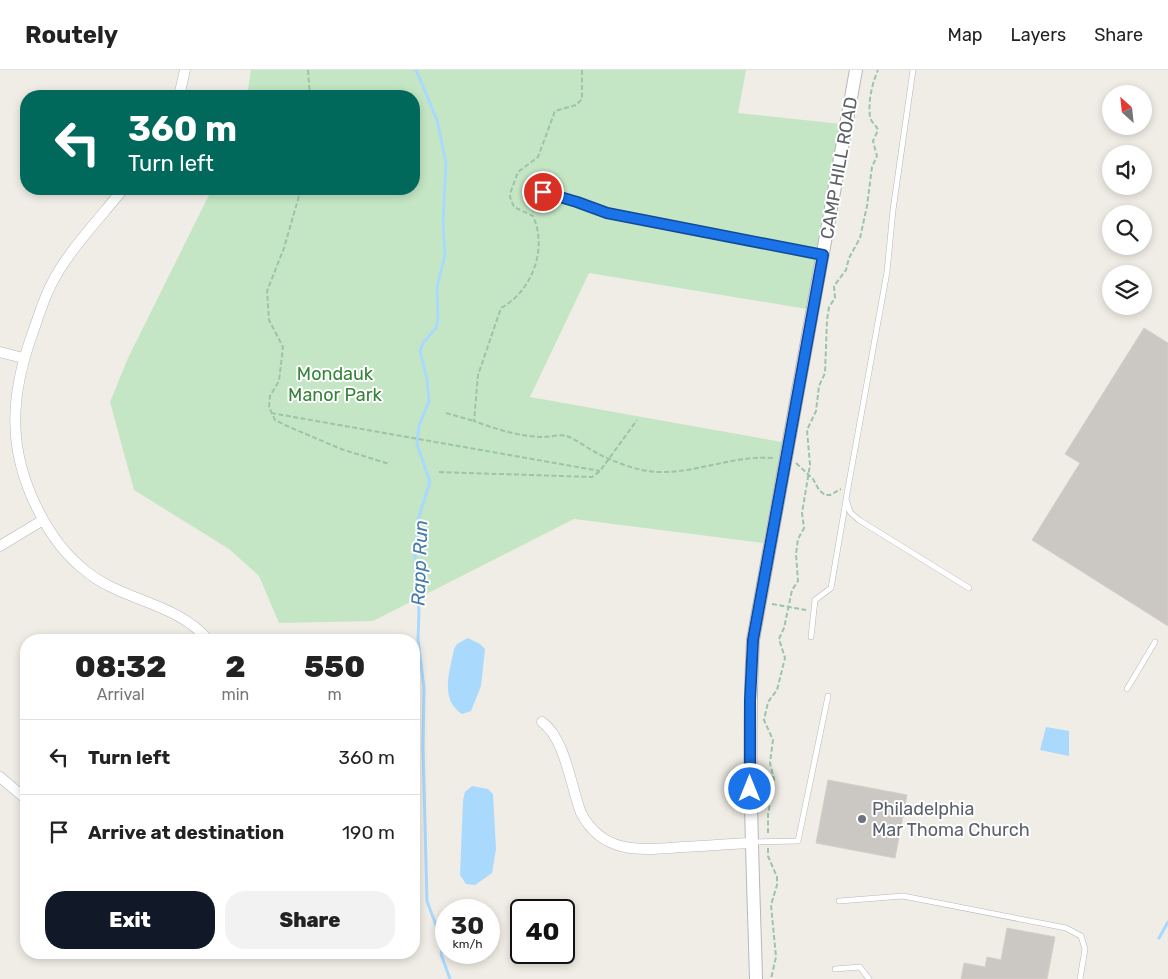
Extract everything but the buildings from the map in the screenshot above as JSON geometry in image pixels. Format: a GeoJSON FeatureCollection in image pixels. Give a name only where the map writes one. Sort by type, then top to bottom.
{"type":"FeatureCollection","features":[{"type":"Feature","properties":{"kind":"street"},"geometry":{"type":"LineString","coordinates":[[180,90],[184,70]]}},
{"type":"Feature","properties":{"kind":"street","name":"CAMP HILL ROAD"},"geometry":{"type":"LineString","coordinates":[[756,979],[751,842],[750,701],[753,640],[856,70]]}},
{"type":"Feature","properties":{"kind":"street"},"geometry":{"type":"LineString","coordinates":[[118,195],[53,281],[23,358],[16,396],[14,431],[18,458],[25,484],[43,520],[62,549],[88,573],[112,589],[182,619],[195,626],[202,634]]}},
{"type":"Feature","properties":{"kind":"street"},"geometry":{"type":"LineString","coordinates":[[0,352],[23,358]]}},
{"type":"Feature","properties":{"kind":"street"},"geometry":{"type":"LineString","coordinates":[[0,546],[43,520]]}},
{"type":"Feature","properties":{"kind":"street"},"geometry":{"type":"LineString","coordinates":[[542,722],[549,727],[560,746],[581,813],[586,822],[600,836],[631,849],[751,842]]}},
{"type":"Feature","properties":{"kind":"street"},"geometry":{"type":"LineString","coordinates":[[0,777],[20,794]]}},
{"type":"Feature","properties":{"kind":"lane"},"geometry":{"type":"LineString","coordinates":[[811,637],[815,600],[831,588],[846,500],[846,488],[887,272],[893,210],[913,70]]}},
{"type":"Feature","properties":{"kind":"lane"},"geometry":{"type":"LineString","coordinates":[[526,188],[577,202],[607,213],[823,255]]}},
{"type":"Feature","properties":{"kind":"lane"},"geometry":{"type":"LineString","coordinates":[[846,500],[850,512],[859,520],[968,588]]}},
{"type":"Feature","properties":{"kind":"lane"},"geometry":{"type":"LineString","coordinates":[[1127,689],[1155,642]]}},
{"type":"Feature","properties":{"kind":"lane"},"geometry":{"type":"LineString","coordinates":[[751,842],[798,841],[828,696]]}},
{"type":"Feature","properties":{"kind":"lane"},"geometry":{"type":"LineString","coordinates":[[839,901],[903,896],[1066,928],[1081,936],[1086,949],[1080,979]]}},
{"type":"Feature","properties":{"kind":"lane"},"geometry":{"type":"LineString","coordinates":[[835,969],[860,967],[869,979]]}},
{"type":"Feature","properties":{"kind":"path"},"geometry":{"type":"LineString","coordinates":[[308,70],[310,90]]}},
{"type":"Feature","properties":{"kind":"path"},"geometry":{"type":"LineString","coordinates":[[474,421],[478,375],[500,308],[522,291],[529,280],[540,248],[539,235],[533,216],[514,206],[510,198],[511,192],[518,172],[538,157],[555,111],[576,104],[582,99],[582,70]]}},
{"type":"Feature","properties":{"kind":"path"},"geometry":{"type":"LineString","coordinates":[[771,979],[776,957],[771,905],[777,885],[768,856],[768,815],[774,779],[770,763],[774,740],[764,720],[764,709],[777,690],[781,678],[785,658],[778,639],[784,628],[792,590],[798,581],[796,554],[798,539],[804,528],[802,513],[810,465],[808,430],[816,411],[819,386],[825,373],[825,340],[830,307],[835,298],[834,286],[846,270],[849,258],[860,238],[870,190],[872,167],[877,156],[874,141],[878,130],[871,119],[870,108],[872,88],[878,70]]}},
{"type":"Feature","properties":{"kind":"path"},"geometry":{"type":"LineString","coordinates":[[298,195],[284,248],[267,291],[269,320],[283,347],[279,381],[270,396],[271,413],[275,420],[286,426],[341,449],[389,464]]}},
{"type":"Feature","properties":{"kind":"path"},"geometry":{"type":"LineString","coordinates":[[271,413],[600,471]]}},
{"type":"Feature","properties":{"kind":"path"},"geometry":{"type":"LineString","coordinates":[[446,413],[521,434],[544,438],[564,435],[608,457],[633,467],[659,473],[704,468],[717,462],[752,458],[786,460],[794,462],[825,495],[830,495],[839,489],[846,488]]}},
{"type":"Feature","properties":{"kind":"path"},"geometry":{"type":"LineString","coordinates":[[439,472],[571,478],[592,477],[600,471],[608,457],[637,420]]}},
{"type":"Feature","properties":{"kind":"path"},"geometry":{"type":"LineString","coordinates":[[760,601],[814,612]]}},
{"type":"Feature","properties":{"kind":"green space","name":"Mondauk Manor Park"},"geometry":{"type":"Polygon","coordinates":[[[251,70],[746,70],[738,113],[841,124],[807,309],[589,273],[530,397],[782,442],[763,543],[574,519],[373,621],[279,623],[259,576],[229,549],[134,490],[110,402],[128,358],[209,195],[420,195],[420,90],[248,90],[251,70]]]}},
{"type":"Feature","properties":{"kind":"water"},"geometry":{"type":"Polygon","coordinates":[[[468,638],[485,649],[481,686],[471,711],[462,714],[450,701],[448,684],[454,649],[457,644],[468,638]]]}},
{"type":"Feature","properties":{"kind":"water"},"geometry":{"type":"Polygon","coordinates":[[[1046,727],[1069,731],[1069,756],[1040,750],[1046,727]]]}},
{"type":"Feature","properties":{"kind":"water"},"geometry":{"type":"Polygon","coordinates":[[[472,786],[488,789],[493,794],[496,849],[492,873],[475,885],[466,884],[460,875],[463,800],[465,792],[472,786]]]}},
{"type":"Feature","properties":{"kind":"waterway","name":"Rapp Run"},"geometry":{"type":"LineString","coordinates":[[416,70],[437,120],[446,163],[443,223],[445,255],[437,287],[438,319],[436,328],[423,343],[420,351],[427,379],[429,401],[419,426],[417,444],[430,482],[419,516],[415,555],[419,612],[418,634]]}},
{"type":"Feature","properties":{"kind":"waterway","name":"Rapp Run"},"geometry":{"type":"LineString","coordinates":[[420,655],[424,688],[423,746],[427,901],[443,944],[441,954],[450,979]]}},
{"type":"Feature","properties":{"kind":"waterway"},"geometry":{"type":"LineString","coordinates":[[1159,938],[1168,922]]}},
{"type":"Feature","properties":{"kind":"place","name":"Philadelphia Mar Thoma Church"},"geometry":{"type":"Point","coordinates":[862,819]}},
{"type":"Feature","properties":{"kind":"route"},"geometry":{"type":"LineString","coordinates":[[543,192],[607,213],[823,255],[753,640],[750,701],[750,789]]}}]}
